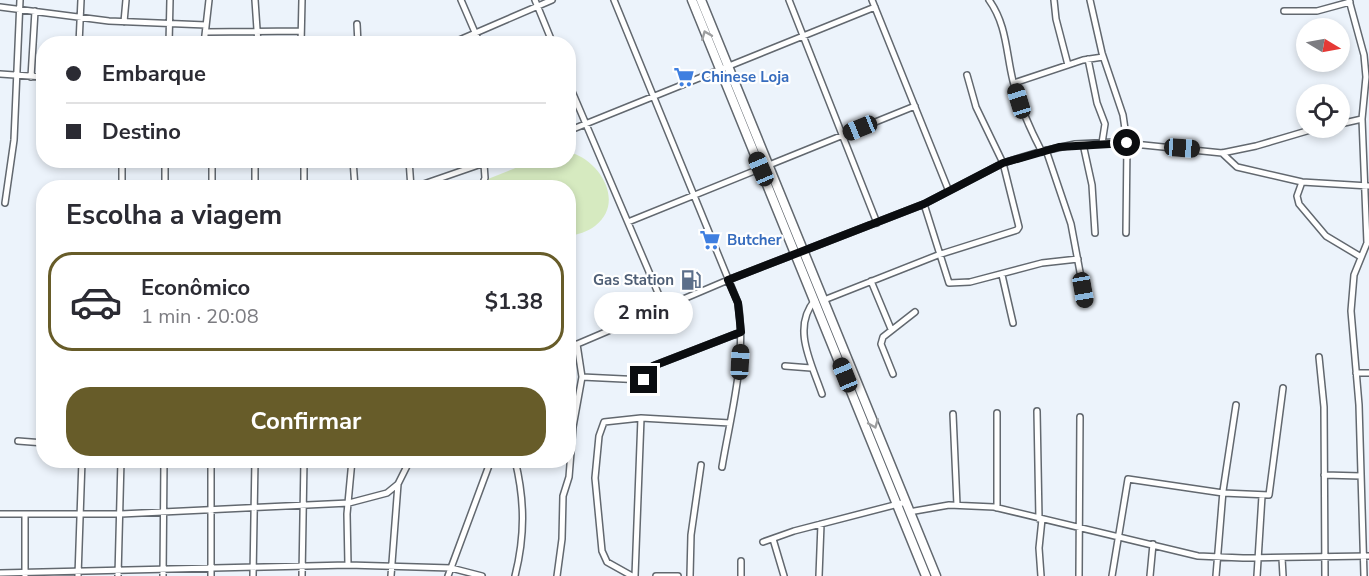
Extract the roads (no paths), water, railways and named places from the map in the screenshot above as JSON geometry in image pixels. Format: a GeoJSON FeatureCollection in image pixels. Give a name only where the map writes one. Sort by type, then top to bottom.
{"type":"FeatureCollection","features":[{"type":"Feature","properties":{"kind":"main road"},"geometry":{"type":"LineString","coordinates":[[692,0],[725,69]]}},
{"type":"Feature","properties":{"kind":"main road"},"geometry":{"type":"LineString","coordinates":[[701,0],[725,69],[906,514],[926,576]]}},
{"type":"Feature","properties":{"kind":"main road"},"geometry":{"type":"LineString","coordinates":[[906,514],[936,576]]}},
{"type":"Feature","properties":{"kind":"street"},"geometry":{"type":"LineString","coordinates":[[5,203],[14,140],[20,0]]}},
{"type":"Feature","properties":{"kind":"street"},"geometry":{"type":"LineString","coordinates":[[79,36],[81,0]]}},
{"type":"Feature","properties":{"kind":"street"},"geometry":{"type":"LineString","coordinates":[[124,22],[126,0]]}},
{"type":"Feature","properties":{"kind":"street"},"geometry":{"type":"LineString","coordinates":[[169,36],[170,0]]}},
{"type":"Feature","properties":{"kind":"street"},"geometry":{"type":"LineString","coordinates":[[205,36],[209,0]]}},
{"type":"Feature","properties":{"kind":"street"},"geometry":{"type":"LineString","coordinates":[[255,0],[258,33]]}},
{"type":"Feature","properties":{"kind":"street"},"geometry":{"type":"LineString","coordinates":[[302,0],[302,36]]}},
{"type":"Feature","properties":{"kind":"street"},"geometry":{"type":"LineString","coordinates":[[461,0],[477,36]]}},
{"type":"Feature","properties":{"kind":"street"},"geometry":{"type":"LineString","coordinates":[[469,36],[536,3],[552,0]]}},
{"type":"Feature","properties":{"kind":"street"},"geometry":{"type":"LineString","coordinates":[[614,0],[738,303],[741,332],[738,381],[722,467]]}},
{"type":"Feature","properties":{"kind":"street"},"geometry":{"type":"LineString","coordinates":[[789,0],[877,223]]}},
{"type":"Feature","properties":{"kind":"street"},"geometry":{"type":"LineString","coordinates":[[872,0],[948,189]]}},
{"type":"Feature","properties":{"kind":"street"},"geometry":{"type":"LineString","coordinates":[[989,0],[1007,40],[1014,83],[1026,121],[1044,151],[1071,224],[1086,304]]}},
{"type":"Feature","properties":{"kind":"street"},"geometry":{"type":"LineString","coordinates":[[1054,0],[1056,19],[1068,65]]}},
{"type":"Feature","properties":{"kind":"street"},"geometry":{"type":"LineString","coordinates":[[1090,0],[1103,57],[1122,115],[1127,143],[1125,233]]}},
{"type":"Feature","properties":{"kind":"street"},"geometry":{"type":"LineString","coordinates":[[1284,11],[1317,11],[1350,1],[1364,55],[1366,77],[1362,119],[1368,186],[1367,243],[1354,275],[1351,311],[1366,556],[1364,576]]}},
{"type":"Feature","properties":{"kind":"street"},"geometry":{"type":"LineString","coordinates":[[536,3],[550,36]]}},
{"type":"Feature","properties":{"kind":"street"},"geometry":{"type":"LineString","coordinates":[[0,7],[124,22],[206,25]]}},
{"type":"Feature","properties":{"kind":"street"},"geometry":{"type":"LineString","coordinates":[[576,128],[654,99],[874,7]]}},
{"type":"Feature","properties":{"kind":"street"},"geometry":{"type":"LineString","coordinates":[[31,77],[35,11]]}},
{"type":"Feature","properties":{"kind":"street"},"geometry":{"type":"LineString","coordinates":[[357,24],[358,36]]}},
{"type":"Feature","properties":{"kind":"street"},"geometry":{"type":"LineString","coordinates":[[206,32],[302,32]]}},
{"type":"Feature","properties":{"kind":"street"},"geometry":{"type":"LineString","coordinates":[[1014,83],[1088,59],[1103,57]]}},
{"type":"Feature","properties":{"kind":"street"},"geometry":{"type":"LineString","coordinates":[[1088,59],[1097,103],[1106,124],[1102,143]]}},
{"type":"Feature","properties":{"kind":"street"},"geometry":{"type":"LineString","coordinates":[[0,74],[36,77]]}},
{"type":"Feature","properties":{"kind":"street"},"geometry":{"type":"LineString","coordinates":[[822,394],[806,349],[805,321],[807,312],[819,300],[938,255],[1017,230],[1019,222],[1003,163],[976,107],[967,75]]}},
{"type":"Feature","properties":{"kind":"street"},"geometry":{"type":"LineString","coordinates":[[576,101],[664,307]]}},
{"type":"Feature","properties":{"kind":"street"},"geometry":{"type":"LineString","coordinates":[[628,222],[915,105]]}},
{"type":"Feature","properties":{"kind":"street"},"geometry":{"type":"LineString","coordinates":[[1350,122],[1362,119]]}},
{"type":"Feature","properties":{"kind":"street"},"geometry":{"type":"LineString","coordinates":[[576,405],[582,377],[577,344],[728,280],[924,204],[948,189],[970,182],[1003,163],[1044,151],[1102,143],[1127,143],[1222,153],[1296,134]]}},
{"type":"Feature","properties":{"kind":"street"},"geometry":{"type":"LineString","coordinates":[[1083,144],[1092,185],[1095,233]]}},
{"type":"Feature","properties":{"kind":"street"},"geometry":{"type":"LineString","coordinates":[[1222,153],[1237,167],[1302,182],[1368,186]]}},
{"type":"Feature","properties":{"kind":"street"},"geometry":{"type":"LineString","coordinates":[[436,180],[472,168]]}},
{"type":"Feature","properties":{"kind":"street"},"geometry":{"type":"LineString","coordinates":[[1302,182],[1297,196],[1299,204],[1326,236],[1361,257]]}},
{"type":"Feature","properties":{"kind":"street"},"geometry":{"type":"LineString","coordinates":[[924,204],[935,233],[938,255],[949,284],[1002,275],[1042,263],[1078,259]]}},
{"type":"Feature","properties":{"kind":"street"},"geometry":{"type":"LineString","coordinates":[[1002,275],[1013,323]]}},
{"type":"Feature","properties":{"kind":"street"},"geometry":{"type":"LineString","coordinates":[[871,281],[891,329]]}},
{"type":"Feature","properties":{"kind":"street"},"geometry":{"type":"LineString","coordinates":[[893,374],[881,344],[885,333],[915,312]]}},
{"type":"Feature","properties":{"kind":"street"},"geometry":{"type":"LineString","coordinates":[[582,377],[628,382],[644,380],[653,366],[741,332]]}},
{"type":"Feature","properties":{"kind":"street"},"geometry":{"type":"LineString","coordinates":[[1319,357],[1324,407],[1325,576]]}},
{"type":"Feature","properties":{"kind":"street"},"geometry":{"type":"LineString","coordinates":[[785,366],[811,368]]}},
{"type":"Feature","properties":{"kind":"street"},"geometry":{"type":"LineString","coordinates":[[1356,373],[1369,373]]}},
{"type":"Feature","properties":{"kind":"street"},"geometry":{"type":"LineString","coordinates":[[1112,576],[1128,479],[1223,494],[1268,496],[1283,388]]}},
{"type":"Feature","properties":{"kind":"street"},"geometry":{"type":"LineString","coordinates":[[1216,576],[1223,494],[1236,405]]}},
{"type":"Feature","properties":{"kind":"street"},"geometry":{"type":"LineString","coordinates":[[1037,411],[1041,576]]}},
{"type":"Feature","properties":{"kind":"street"},"geometry":{"type":"LineString","coordinates":[[997,413],[997,508]]}},
{"type":"Feature","properties":{"kind":"street"},"geometry":{"type":"LineString","coordinates":[[952,414],[957,505]]}},
{"type":"Feature","properties":{"kind":"street"},"geometry":{"type":"LineString","coordinates":[[1078,576],[1080,417]]}},
{"type":"Feature","properties":{"kind":"street"},"geometry":{"type":"LineString","coordinates":[[641,418],[634,576],[614,567],[603,556],[595,478],[599,436],[604,422],[641,418],[730,423]]}},
{"type":"Feature","properties":{"kind":"street"},"geometry":{"type":"LineString","coordinates":[[18,441],[36,442]]}},
{"type":"Feature","properties":{"kind":"street"},"geometry":{"type":"LineString","coordinates":[[690,576],[691,535],[701,465]]}},
{"type":"Feature","properties":{"kind":"street"},"geometry":{"type":"LineString","coordinates":[[78,574],[82,468]]}},
{"type":"Feature","properties":{"kind":"street"},"geometry":{"type":"LineString","coordinates":[[118,573],[121,468]]}},
{"type":"Feature","properties":{"kind":"street"},"geometry":{"type":"LineString","coordinates":[[163,573],[164,468]]}},
{"type":"Feature","properties":{"kind":"street"},"geometry":{"type":"LineString","coordinates":[[211,573],[212,468]]}},
{"type":"Feature","properties":{"kind":"street"},"geometry":{"type":"LineString","coordinates":[[253,576],[255,468]]}},
{"type":"Feature","properties":{"kind":"street"},"geometry":{"type":"LineString","coordinates":[[302,576],[304,468]]}},
{"type":"Feature","properties":{"kind":"street"},"geometry":{"type":"LineString","coordinates":[[348,565],[351,468]]}},
{"type":"Feature","properties":{"kind":"street"},"geometry":{"type":"LineString","coordinates":[[391,576],[398,484],[406,468]]}},
{"type":"Feature","properties":{"kind":"street"},"geometry":{"type":"LineString","coordinates":[[448,576],[487,468]]}},
{"type":"Feature","properties":{"kind":"street"},"geometry":{"type":"LineString","coordinates":[[515,576],[522,542],[524,509],[516,468]]}},
{"type":"Feature","properties":{"kind":"street"},"geometry":{"type":"LineString","coordinates":[[557,576],[563,496],[569,477],[569,468]]}},
{"type":"Feature","properties":{"kind":"street"},"geometry":{"type":"LineString","coordinates":[[1324,475],[1361,476]]}},
{"type":"Feature","properties":{"kind":"street"},"geometry":{"type":"LineString","coordinates":[[0,514],[121,514],[349,503],[387,493],[398,484]]}},
{"type":"Feature","properties":{"kind":"street"},"geometry":{"type":"LineString","coordinates":[[1257,576],[1262,496]]}},
{"type":"Feature","properties":{"kind":"street"},"geometry":{"type":"LineString","coordinates":[[763,542],[821,524],[902,504]]}},
{"type":"Feature","properties":{"kind":"street"},"geometry":{"type":"LineString","coordinates":[[906,514],[957,505],[997,508],[1198,556],[1326,558],[1366,556]]}},
{"type":"Feature","properties":{"kind":"street"},"geometry":{"type":"LineString","coordinates":[[25,514],[25,574]]}},
{"type":"Feature","properties":{"kind":"street"},"geometry":{"type":"LineString","coordinates":[[819,576],[821,524]]}},
{"type":"Feature","properties":{"kind":"street"},"geometry":{"type":"LineString","coordinates":[[773,539],[784,576]]}},
{"type":"Feature","properties":{"kind":"street"},"geometry":{"type":"LineString","coordinates":[[1150,576],[1153,544]]}},
{"type":"Feature","properties":{"kind":"street"},"geometry":{"type":"LineString","coordinates":[[1282,558],[1283,576]]}},
{"type":"Feature","properties":{"kind":"street"},"geometry":{"type":"LineString","coordinates":[[741,561],[741,576]]}},
{"type":"Feature","properties":{"kind":"street"},"geometry":{"type":"LineString","coordinates":[[0,573],[211,573],[254,567],[348,565],[451,568],[482,576]]}},
{"type":"Feature","properties":{"kind":"street"},"geometry":{"type":"LineString","coordinates":[[656,576],[678,576]]}},
{"type":"Feature","properties":{"kind":"place","name":"Chinese Loja"},"geometry":{"type":"Point","coordinates":[684,77]}},
{"type":"Feature","properties":{"kind":"place","name":"Butcher"},"geometry":{"type":"Point","coordinates":[710,240]}},
{"type":"Feature","properties":{"kind":"place","name":"Gas Station"},"geometry":{"type":"Point","coordinates":[691,280]}}]}
